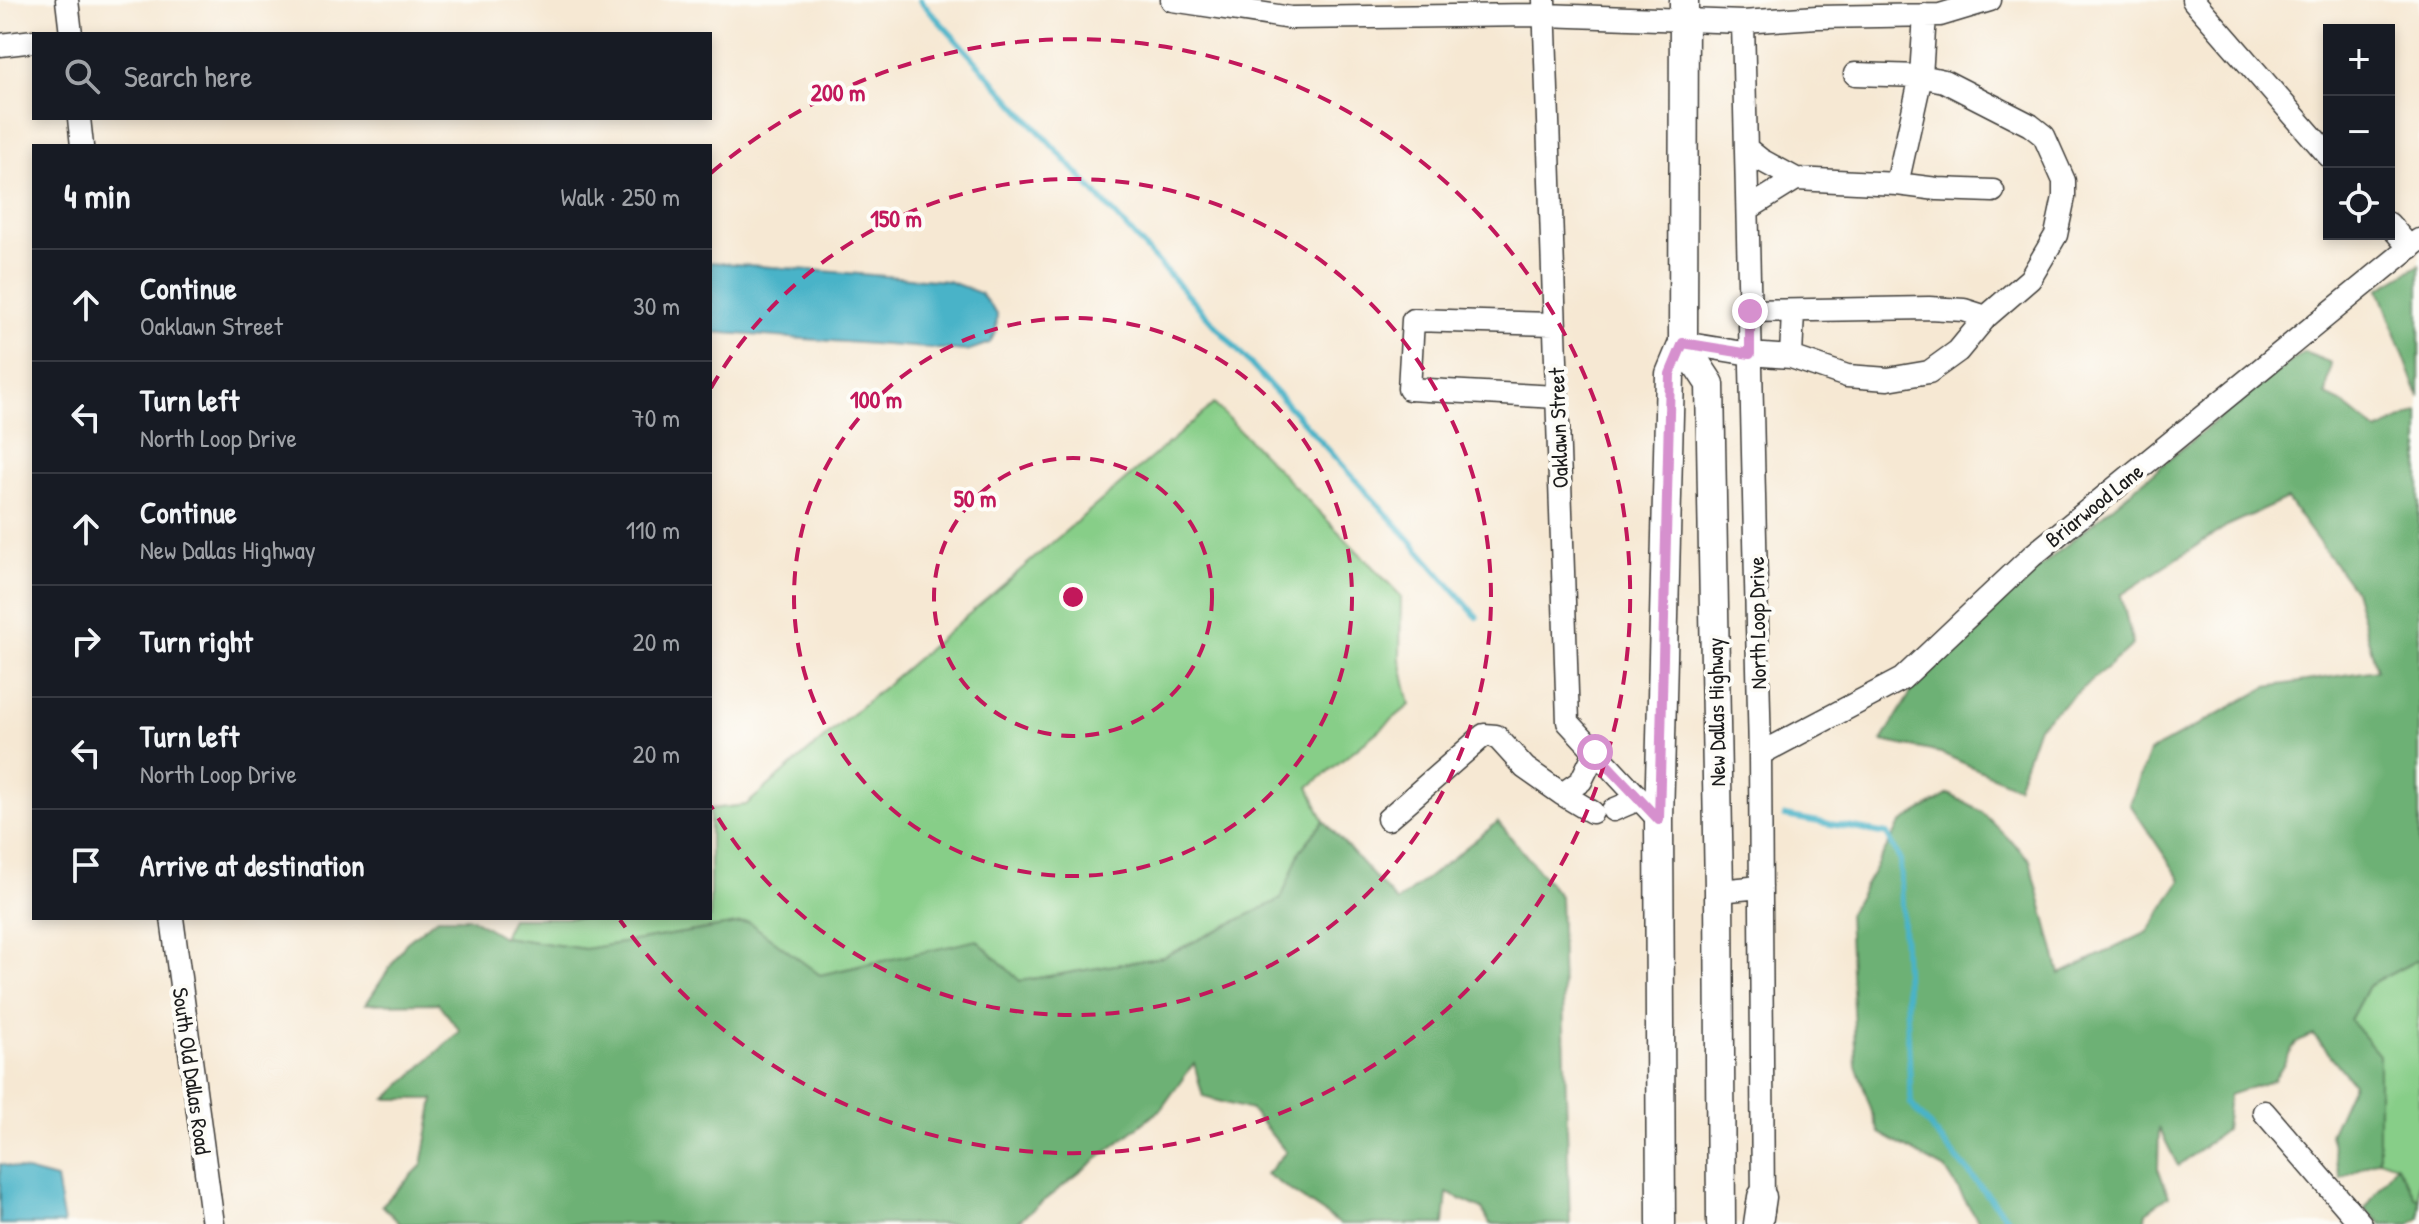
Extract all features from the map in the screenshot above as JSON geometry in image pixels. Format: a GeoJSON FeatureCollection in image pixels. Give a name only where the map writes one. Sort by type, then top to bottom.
{"type":"FeatureCollection","features":[{"type":"Feature","properties":{"kind":"main road"},"geometry":{"type":"LineString","coordinates":[[1661,1224],[1659,820],[1670,374],[1683,343],[1684,10]]}},
{"type":"Feature","properties":{"kind":"main road","name":"New Dallas Highway"},"geometry":{"type":"LineString","coordinates":[[1683,343],[1710,384],[1721,1224]]}},
{"type":"Feature","properties":{"kind":"street"},"geometry":{"type":"LineString","coordinates":[[67,0],[71,32]]}},
{"type":"Feature","properties":{"kind":"street"},"geometry":{"type":"LineString","coordinates":[[1172,0],[1291,18],[1397,8],[1544,7],[1684,10],[1743,22],[1935,10],[1990,0]]}},
{"type":"Feature","properties":{"kind":"street"},"geometry":{"type":"LineString","coordinates":[[2193,0],[2323,149]]}},
{"type":"Feature","properties":{"kind":"street","name":"Oaklawn Street"},"geometry":{"type":"LineString","coordinates":[[1544,7],[1568,722],[1659,820]]}},
{"type":"Feature","properties":{"kind":"street"},"geometry":{"type":"LineString","coordinates":[[1897,184],[1935,10]]}},
{"type":"Feature","properties":{"kind":"street","name":"North Loop Drive"},"geometry":{"type":"LineString","coordinates":[[1743,22],[1760,754],[1761,1215]]}},
{"type":"Feature","properties":{"kind":"street"},"geometry":{"type":"LineString","coordinates":[[0,45],[32,41]]}},
{"type":"Feature","properties":{"kind":"street"},"geometry":{"type":"LineString","coordinates":[[1683,343],[1791,357],[1847,376],[1888,379],[1929,372],[1958,351],[1986,317],[2030,279],[2056,235],[2064,197],[2064,181],[2044,136],[2030,125],[1944,81],[1921,76],[1855,74]]}},
{"type":"Feature","properties":{"kind":"street"},"geometry":{"type":"LineString","coordinates":[[79,120],[82,144]]}},
{"type":"Feature","properties":{"kind":"street"},"geometry":{"type":"LineString","coordinates":[[1746,148],[1796,179],[1993,191]]}},
{"type":"Feature","properties":{"kind":"street"},"geometry":{"type":"LineString","coordinates":[[1748,209],[1796,179]]}},
{"type":"Feature","properties":{"kind":"street"},"geometry":{"type":"LineString","coordinates":[[2395,229],[2414,244]]}},
{"type":"Feature","properties":{"kind":"street","name":"Briarwood Lane"},"geometry":{"type":"LineString","coordinates":[[1760,754],[1902,679],[2032,556],[2414,244]]}},
{"type":"Feature","properties":{"kind":"street"},"geometry":{"type":"LineString","coordinates":[[1750,311],[1929,308],[1964,310],[1986,317]]}},
{"type":"Feature","properties":{"kind":"street"},"geometry":{"type":"LineString","coordinates":[[1791,357],[1793,311]]}},
{"type":"Feature","properties":{"kind":"street"},"geometry":{"type":"LineString","coordinates":[[1554,324],[1413,320],[1409,389],[1557,397]]}},
{"type":"Feature","properties":{"kind":"street"},"geometry":{"type":"LineString","coordinates":[[1388,819],[1484,735],[1496,736],[1525,768],[1562,794],[1602,811],[1639,799]]}},
{"type":"Feature","properties":{"kind":"street"},"geometry":{"type":"LineString","coordinates":[[1562,794],[1581,781],[1595,752]]}},
{"type":"Feature","properties":{"kind":"street"},"geometry":{"type":"LineString","coordinates":[[1719,891],[1761,887]]}},
{"type":"Feature","properties":{"kind":"street","name":"South Old Dallas Road"},"geometry":{"type":"LineString","coordinates":[[172,920],[213,1224]]}},
{"type":"Feature","properties":{"kind":"street"},"geometry":{"type":"LineString","coordinates":[[2264,1112],[2361,1224]]}},
{"type":"Feature","properties":{"kind":"green space"},"geometry":{"type":"Polygon","coordinates":[[[2419,265],[2419,397],[2379,289],[2419,265]]]}},
{"type":"Feature","properties":{"kind":"green space"},"geometry":{"type":"Polygon","coordinates":[[[2304,352],[2331,363],[2326,395],[2341,402],[2377,431],[2419,411],[2419,959],[2368,986],[2350,1020],[2379,1055],[2379,1159],[2341,1178],[2330,1134],[2353,1083],[2314,1035],[2296,1043],[2274,1080],[2229,1095],[2225,1130],[2178,1166],[2159,1128],[2158,1169],[2169,1196],[2146,1212],[2144,1224],[1980,1224],[1946,1170],[1879,1133],[1856,1065],[1848,915],[1901,823],[1949,794],[1982,812],[2030,860],[2060,974],[2148,932],[2181,880],[2130,804],[2149,752],[2267,687],[2377,670],[2354,590],[2287,499],[2227,526],[2121,595],[2133,645],[2038,726],[2017,787],[1941,753],[1882,741],[1913,689],[2010,592],[2251,391],[2304,352]]]}},
{"type":"Feature","properties":{"kind":"green space"},"geometry":{"type":"Polygon","coordinates":[[[1214,404],[1401,596],[1400,659],[1410,705],[1309,787],[1324,821],[1300,851],[1282,899],[1163,957],[1019,981],[875,962],[820,975],[748,922],[585,949],[503,937],[510,920],[712,920],[712,809],[746,805],[1214,404]]]}},
{"type":"Feature","properties":{"kind":"green space"},"geometry":{"type":"Polygon","coordinates":[[[1324,821],[1397,902],[1498,822],[1560,896],[1570,1224],[1490,1224],[1482,1209],[1447,1193],[1444,1224],[1340,1224],[1266,1174],[1286,1152],[1251,1110],[1203,1097],[1194,1063],[1161,1109],[1014,1224],[400,1224],[382,1205],[422,1165],[434,1099],[386,1099],[460,1031],[438,1003],[366,1004],[406,943],[435,920],[474,920],[503,937],[585,949],[749,922],[820,975],[977,940],[1020,981],[1163,957],[1281,899],[1300,851],[1324,821]]]}},
{"type":"Feature","properties":{"kind":"green space"},"geometry":{"type":"Polygon","coordinates":[[[2419,959],[2417,1199],[2396,1165],[2379,1159],[2378,1107],[2350,1020],[2368,986],[2419,959]]]}},
{"type":"Feature","properties":{"kind":"green space"},"geometry":{"type":"Polygon","coordinates":[[[2396,1164],[2416,1198],[2419,1197],[2419,1218],[2410,1224],[2382,1224],[2365,1209],[2396,1164]]]}},
{"type":"Feature","properties":{"kind":"water"},"geometry":{"type":"Polygon","coordinates":[[[712,262],[948,281],[980,293],[997,314],[996,331],[990,343],[967,351],[712,332],[712,262]]]}},
{"type":"Feature","properties":{"kind":"water"},"geometry":{"type":"Polygon","coordinates":[[[0,1164],[56,1179],[64,1224],[0,1224],[0,1164]]]}},
{"type":"Feature","properties":{"kind":"waterway"},"geometry":{"type":"LineString","coordinates":[[920,0],[1477,617]]}},
{"type":"Feature","properties":{"kind":"waterway"},"geometry":{"type":"LineString","coordinates":[[1785,816],[1887,834],[1900,860],[1911,1104],[2012,1224]]}},
{"type":"Feature","properties":{"kind":"route"},"geometry":{"type":"LineString","coordinates":[[1595,752],[1659,820],[1670,374],[1683,343],[1750,354],[1750,311]]}}]}
